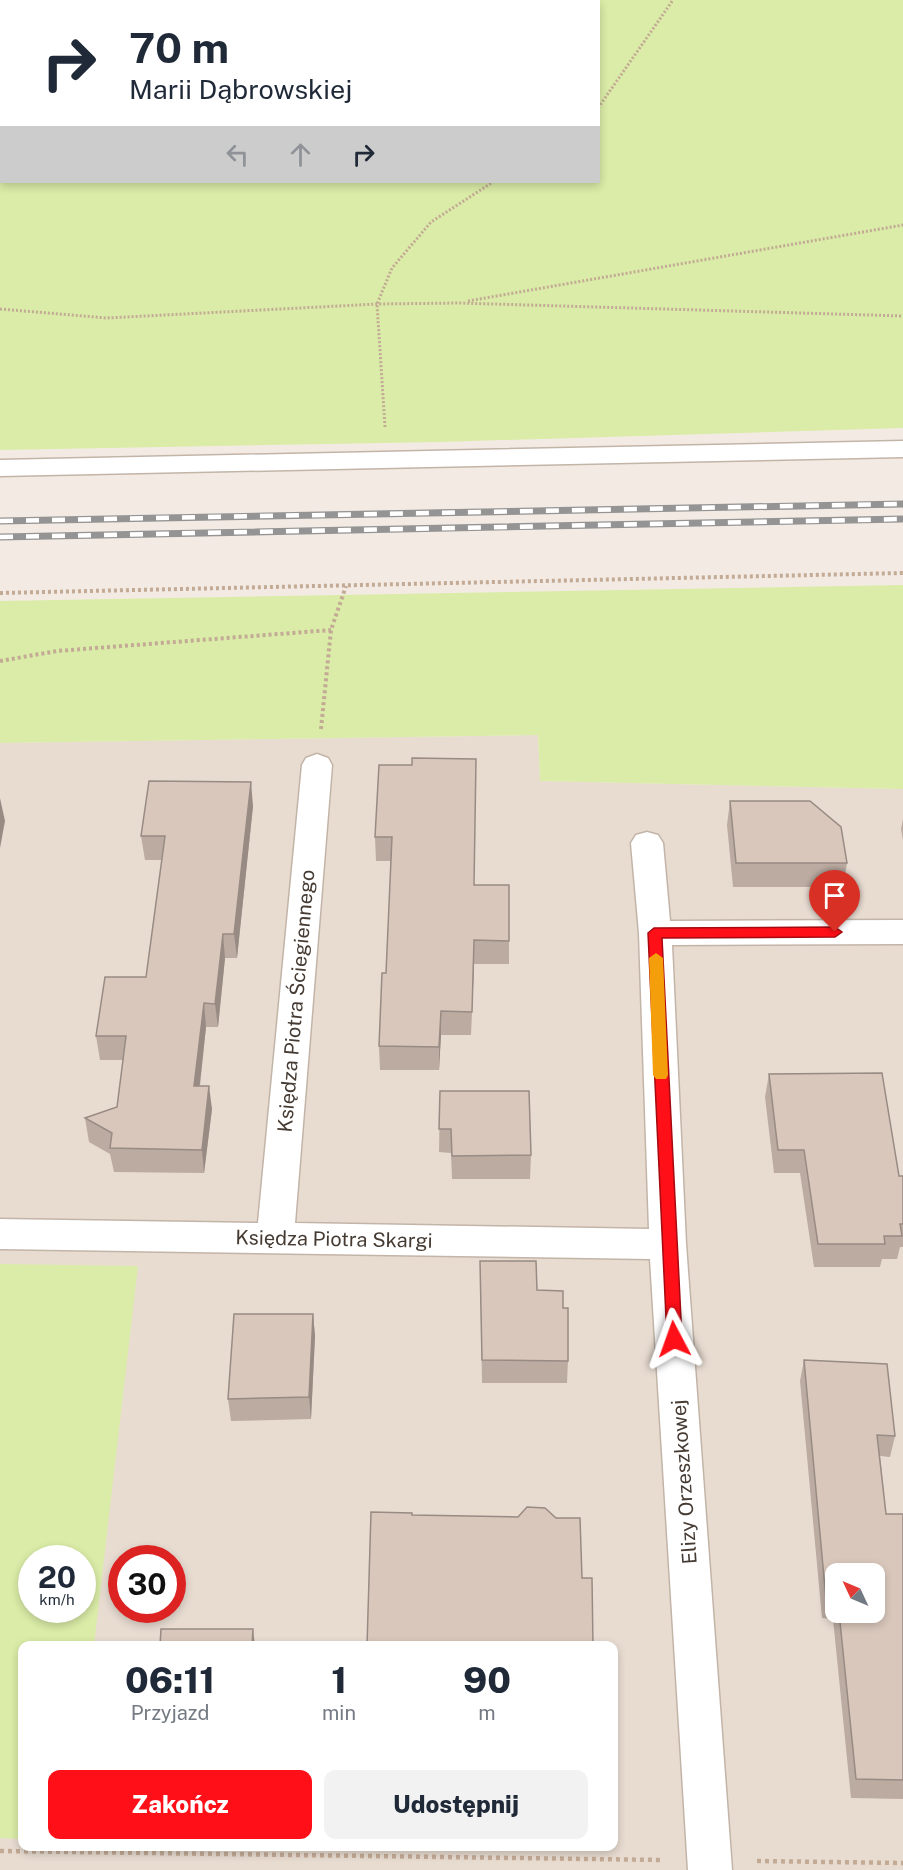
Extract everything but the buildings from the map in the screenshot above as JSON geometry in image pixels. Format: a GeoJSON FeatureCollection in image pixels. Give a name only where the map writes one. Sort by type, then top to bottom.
{"type":"FeatureCollection","features":[{"type":"Feature","properties":{"kind":"street"},"geometry":{"type":"LineString","coordinates":[[0,468],[903,449]]}},
{"type":"Feature","properties":{"kind":"street","name":"Księdza Piotra Ściegiennego"},"geometry":{"type":"LineString","coordinates":[[275,1238],[317,765]]}},
{"type":"Feature","properties":{"kind":"street","name":"Elizy Orzeszkowej"},"geometry":{"type":"LineString","coordinates":[[647,843],[654,933],[668,1244],[710,1865]]}},
{"type":"Feature","properties":{"kind":"street"},"geometry":{"type":"LineString","coordinates":[[654,933],[903,932]]}},
{"type":"Feature","properties":{"kind":"street","name":"Księdza Piotra Skargi"},"geometry":{"type":"LineString","coordinates":[[0,1234],[668,1244]]}},
{"type":"Feature","properties":{"kind":"path"},"geometry":{"type":"LineString","coordinates":[[600,105],[673,0]]}},
{"type":"Feature","properties":{"kind":"path"},"geometry":{"type":"LineString","coordinates":[[387,460],[377,304],[392,268],[432,222],[491,183]]}},
{"type":"Feature","properties":{"kind":"path"},"geometry":{"type":"LineString","coordinates":[[459,303],[903,225]]}},
{"type":"Feature","properties":{"kind":"path"},"geometry":{"type":"LineString","coordinates":[[0,309],[107,318],[377,304],[459,303],[903,315]]}},
{"type":"Feature","properties":{"kind":"path"},"geometry":{"type":"LineString","coordinates":[[0,593],[903,573]]}},
{"type":"Feature","properties":{"kind":"path"},"geometry":{"type":"LineString","coordinates":[[317,765],[331,630],[346,586]]}},
{"type":"Feature","properties":{"kind":"path"},"geometry":{"type":"LineString","coordinates":[[0,662],[57,651],[331,630]]}},
{"type":"Feature","properties":{"kind":"path"},"geometry":{"type":"LineString","coordinates":[[0,1851],[710,1865],[903,1863]]}},
{"type":"Feature","properties":{"kind":"shaded area"},"geometry":{"type":"Polygon","coordinates":[[[538,735],[540,781],[903,789],[903,1870],[0,1870],[0,743],[538,735]]]}},
{"type":"Feature","properties":{"kind":"green space"},"geometry":{"type":"Polygon","coordinates":[[[600,0],[903,0],[903,428],[439,442],[0,450],[0,183],[600,183],[600,0]]]}},
{"type":"Feature","properties":{"kind":"green space"},"geometry":{"type":"Polygon","coordinates":[[[903,585],[903,789],[540,781],[538,735],[0,743],[0,601],[903,585]]]}},
{"type":"Feature","properties":{"kind":"green space"},"geometry":{"type":"Polygon","coordinates":[[[0,1264],[138,1266],[94,1641],[18,1641],[18,1839],[0,1838],[0,1264]]]}},
{"type":"Feature","properties":{"kind":"railway"},"geometry":{"type":"LineString","coordinates":[[0,521],[903,504]]}},
{"type":"Feature","properties":{"kind":"railway"},"geometry":{"type":"LineString","coordinates":[[0,537],[903,519]]}},
{"type":"Feature","properties":{"kind":"slow traffic"},"geometry":{"type":"LineString","coordinates":[[656,958],[661,1075]]}},
{"type":"Feature","properties":{"kind":"route"},"geometry":{"type":"LineString","coordinates":[[674,1339],[654,933],[835,932]]}}]}
